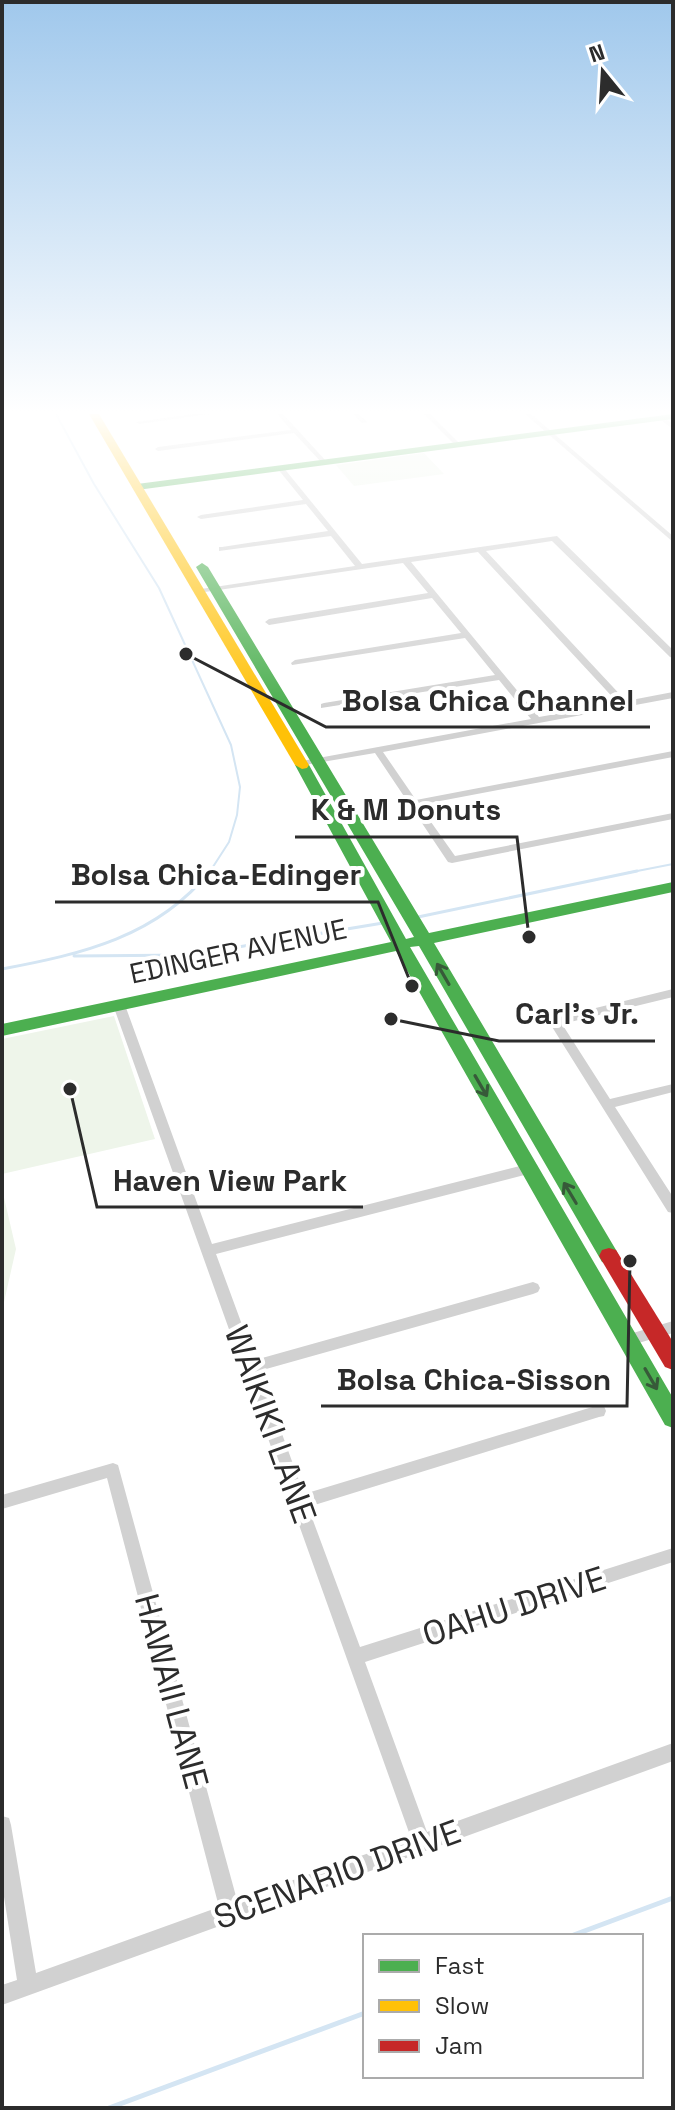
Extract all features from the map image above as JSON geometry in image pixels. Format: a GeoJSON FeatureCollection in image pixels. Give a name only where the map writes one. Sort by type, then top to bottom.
{"type":"FeatureCollection","features":[{"type":"Feature","properties":{"kind":"main road"},"geometry":{"type":"LineString","coordinates":[[160,512],[311,762],[415,926],[551,1163],[664,1330],[673,1361]]}},
{"type":"Feature","properties":{"kind":"main road"},"geometry":{"type":"LineString","coordinates":[[311,762],[394,930],[458,1048],[673,1418]]}},
{"type":"Feature","properties":{"kind":"main road","name":"EDINGER AVENUE"},"geometry":{"type":"LineString","coordinates":[[2,1030],[119,1005],[394,930],[673,887]]}},
{"type":"Feature","properties":{"kind":"main road"},"geometry":{"type":"LineString","coordinates":[[458,1048],[482,1042]]}},
{"type":"Feature","properties":{"kind":"street"},"geometry":{"type":"LineString","coordinates":[[201,517],[233,512]]}},
{"type":"Feature","properties":{"kind":"street"},"geometry":{"type":"LineString","coordinates":[[316,512],[360,567]]}},
{"type":"Feature","properties":{"kind":"street"},"geometry":{"type":"LineString","coordinates":[[641,512],[673,540]]}},
{"type":"Feature","properties":{"kind":"street"},"geometry":{"type":"LineString","coordinates":[[222,549],[333,533]]}},
{"type":"Feature","properties":{"kind":"street"},"geometry":{"type":"LineString","coordinates":[[208,590],[554,538],[673,655]]}},
{"type":"Feature","properties":{"kind":"street"},"geometry":{"type":"LineString","coordinates":[[480,549],[624,704]]}},
{"type":"Feature","properties":{"kind":"street"},"geometry":{"type":"LineString","coordinates":[[405,560],[537,720]]}},
{"type":"Feature","properties":{"kind":"street"},"geometry":{"type":"LineString","coordinates":[[269,622],[433,595]]}},
{"type":"Feature","properties":{"kind":"street"},"geometry":{"type":"LineString","coordinates":[[295,663],[466,635]]}},
{"type":"Feature","properties":{"kind":"street"},"geometry":{"type":"LineString","coordinates":[[324,706],[501,677]]}},
{"type":"Feature","properties":{"kind":"street"},"geometry":{"type":"LineString","coordinates":[[311,762],[673,695]]}},
{"type":"Feature","properties":{"kind":"street"},"geometry":{"type":"LineString","coordinates":[[377,750],[452,860],[673,816]]}},
{"type":"Feature","properties":{"kind":"street"},"geometry":{"type":"LineString","coordinates":[[413,803],[673,754]]}},
{"type":"Feature","properties":{"kind":"street"},"geometry":{"type":"LineString","coordinates":[[671,1201],[555,1022],[673,993]]}},
{"type":"Feature","properties":{"kind":"street","name":"WAIKIKI LANE"},"geometry":{"type":"LineString","coordinates":[[119,1005],[422,1843]]}},
{"type":"Feature","properties":{"kind":"street"},"geometry":{"type":"LineString","coordinates":[[608,1104],[673,1088]]}},
{"type":"Feature","properties":{"kind":"street"},"geometry":{"type":"LineString","coordinates":[[209,1250],[551,1163]]}},
{"type":"Feature","properties":{"kind":"street"},"geometry":{"type":"LineString","coordinates":[[251,1367],[533,1288]]}},
{"type":"Feature","properties":{"kind":"street"},"geometry":{"type":"LineString","coordinates":[[628,1340],[664,1330]]}},
{"type":"Feature","properties":{"kind":"street"},"geometry":{"type":"LineString","coordinates":[[300,1502],[599,1411]]}},
{"type":"Feature","properties":{"kind":"street","name":"HAWAII LANE"},"geometry":{"type":"LineString","coordinates":[[2,1502],[113,1470],[230,1912]]}},
{"type":"Feature","properties":{"kind":"street","name":"OAHU DRIVE"},"geometry":{"type":"LineString","coordinates":[[354,1657],[673,1555]]}},
{"type":"Feature","properties":{"kind":"street","name":"SCENARIO DRIVE"},"geometry":{"type":"LineString","coordinates":[[2,1995],[673,1752]]}},
{"type":"Feature","properties":{"kind":"street"},"geometry":{"type":"LineString","coordinates":[[2,1825],[28,1986]]}},
{"type":"Feature","properties":{"kind":"shaded area"},"geometry":{"type":"Polygon","coordinates":[[[114,1016],[155,1139],[2,1174],[2,1039],[114,1016]]]}},
{"type":"Feature","properties":{"kind":"shaded area"},"geometry":{"type":"Polygon","coordinates":[[[2,1189],[16,1249],[2,1311],[2,1189]]]}},
{"type":"Feature","properties":{"kind":"waterway"},"geometry":{"type":"LineString","coordinates":[[112,512],[159,588],[231,745],[240,787],[237,815],[229,842],[209,873]]}},
{"type":"Feature","properties":{"kind":"waterway"},"geometry":{"type":"LineString","coordinates":[[634,872],[673,864]]}},
{"type":"Feature","properties":{"kind":"waterway"},"geometry":{"type":"LineString","coordinates":[[2,969],[89,949],[142,927],[189,894],[210,871]]}},
{"type":"Feature","properties":{"kind":"waterway"},"geometry":{"type":"LineString","coordinates":[[418,917],[634,872]]}},
{"type":"Feature","properties":{"kind":"waterway"},"geometry":{"type":"LineString","coordinates":[[627,873],[634,872]]}},
{"type":"Feature","properties":{"kind":"waterway"},"geometry":{"type":"LineString","coordinates":[[74,956],[190,955],[383,923]]}},
{"type":"Feature","properties":{"kind":"waterway"},"geometry":{"type":"LineString","coordinates":[[576,1934],[673,1898]]}},
{"type":"Feature","properties":{"kind":"waterway"},"geometry":{"type":"LineString","coordinates":[[109,2108],[363,2014]]}},
{"type":"Feature","properties":{"kind":"traffic: fast"},"geometry":{"type":"LineString","coordinates":[[202,567],[320,761],[609,1256]]}},
{"type":"Feature","properties":{"kind":"traffic: fast"},"geometry":{"type":"LineString","coordinates":[[302,765],[458,1048],[673,1418]]}},
{"type":"Feature","properties":{"kind":"traffic: fast"},"geometry":{"type":"LineString","coordinates":[[413,942],[673,887]]}},
{"type":"Feature","properties":{"kind":"traffic: fast"},"geometry":{"type":"LineString","coordinates":[[2,1030],[401,945]]}},
{"type":"Feature","properties":{"kind":"traffic: slow"},"geometry":{"type":"LineString","coordinates":[[152,512],[302,765]]}},
{"type":"Feature","properties":{"kind":"traffic: jam"},"geometry":{"type":"LineString","coordinates":[[609,1256],[673,1361]]}},
{"type":"Feature","properties":{"kind":"place","name":"Bolsa Chica Channel"},"geometry":{"type":"Point","coordinates":[186,654]}},
{"type":"Feature","properties":{"kind":"place","name":"K & M Donuts"},"geometry":{"type":"Point","coordinates":[529,937]}},
{"type":"Feature","properties":{"kind":"place","name":"Bolsa Chica-Edinger"},"geometry":{"type":"Point","coordinates":[412,986]}},
{"type":"Feature","properties":{"kind":"place","name":"Carl's Jr."},"geometry":{"type":"Point","coordinates":[391,1019]}},
{"type":"Feature","properties":{"kind":"place","name":"Haven View Park"},"geometry":{"type":"Point","coordinates":[70,1089]}},
{"type":"Feature","properties":{"kind":"place","name":"Bolsa Chica-Sisson"},"geometry":{"type":"Point","coordinates":[630,1261]}}]}
